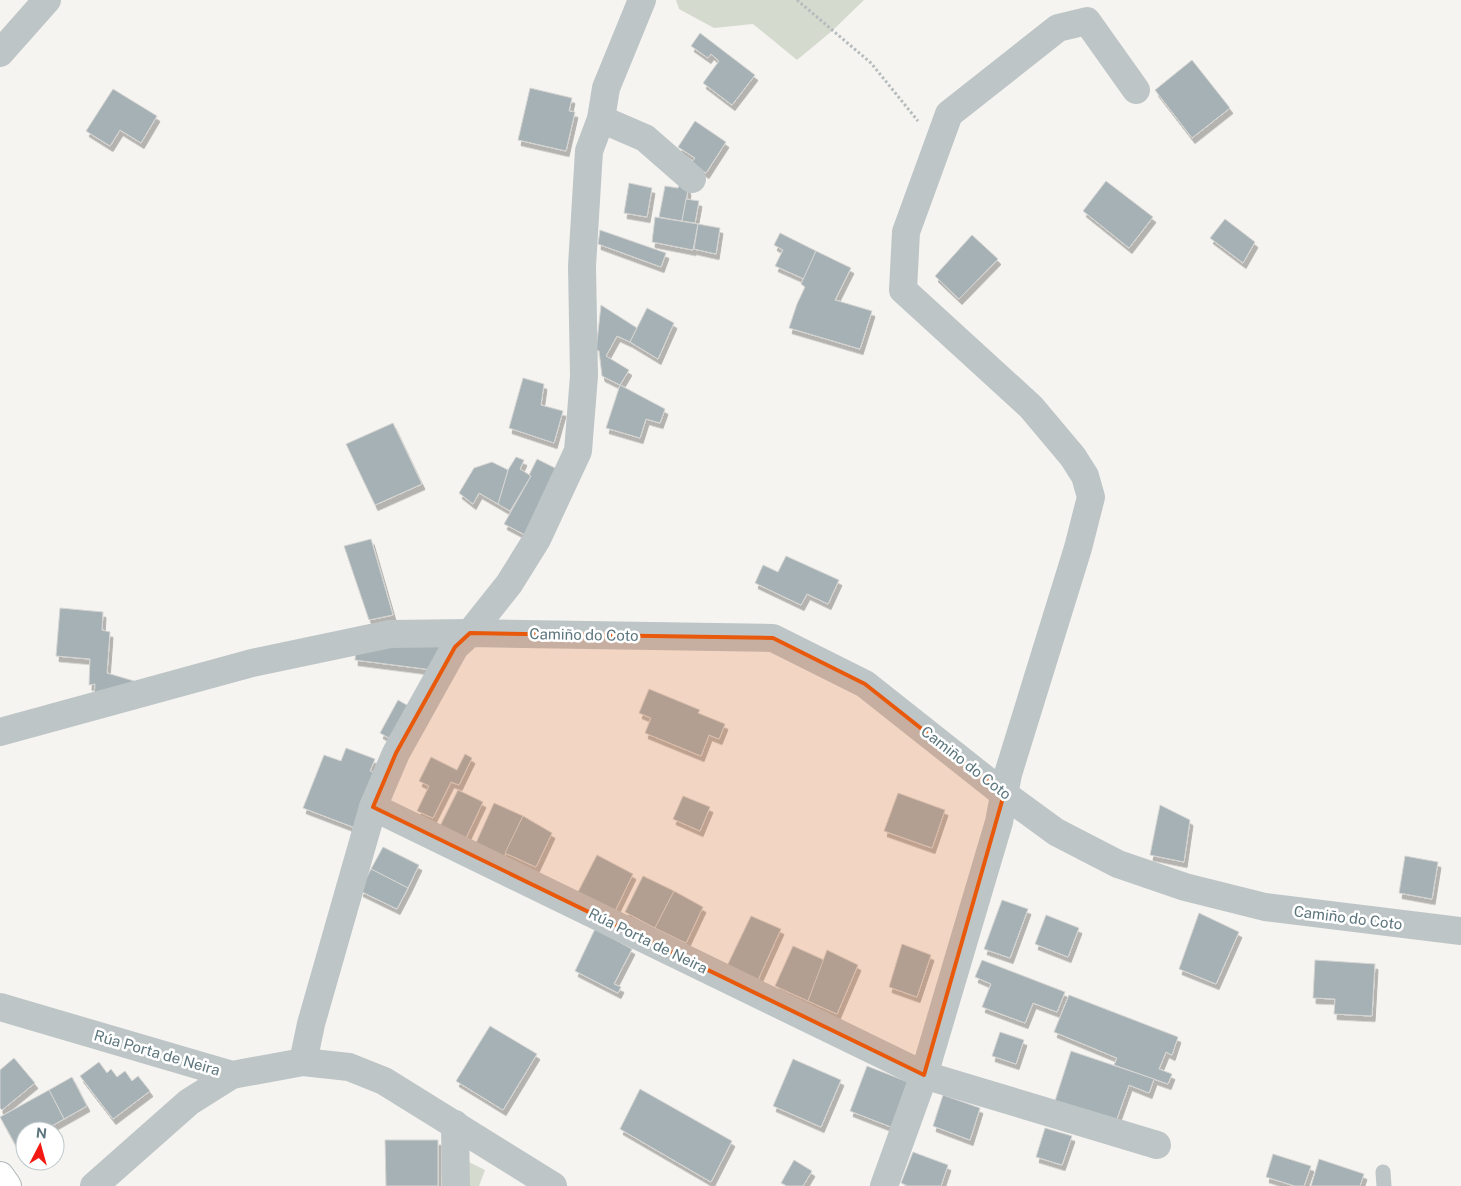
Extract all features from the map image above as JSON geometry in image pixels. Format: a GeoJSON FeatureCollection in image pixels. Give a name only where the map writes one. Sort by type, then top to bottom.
{"type":"FeatureCollection","features":[{"type":"Feature","properties":{"kind":"main road"},"geometry":{"type":"LineString","coordinates":[[0,1176],[8,1186]]}},
{"type":"Feature","properties":{"kind":"street"},"geometry":{"type":"LineString","coordinates":[[0,53],[47,0]]}},
{"type":"Feature","properties":{"kind":"street"},"geometry":{"type":"LineString","coordinates":[[304,1062],[311,1024],[373,807],[396,753],[455,647],[470,633],[509,584],[537,539],[578,451],[584,376],[582,266],[589,151],[601,119],[606,88],[642,0]]}},
{"type":"Feature","properties":{"kind":"street"},"geometry":{"type":"LineString","coordinates":[[884,1186],[924,1074],[1091,498],[1085,476],[1073,457],[1031,407],[903,290],[906,232],[949,114],[1058,28],[1087,21],[1136,90]]}},
{"type":"Feature","properties":{"kind":"street"},"geometry":{"type":"LineString","coordinates":[[601,119],[645,138],[692,179]]}},
{"type":"Feature","properties":{"kind":"street","name":"Camiño do Coto"},"geometry":{"type":"LineString","coordinates":[[0,732],[280,657],[390,634],[470,633],[773,638],[866,684],[1004,794],[1056,832],[1118,864],[1185,887],[1265,907],[1461,931]]}},
{"type":"Feature","properties":{"kind":"street","name":"Rúa Porta de Neira"},"geometry":{"type":"LineString","coordinates":[[373,807],[924,1074],[1157,1145]]}},
{"type":"Feature","properties":{"kind":"street","name":"Rúa Porta de Neira"},"geometry":{"type":"LineString","coordinates":[[0,1007],[232,1075],[304,1062],[349,1067],[384,1081],[553,1186]]}},
{"type":"Feature","properties":{"kind":"street"},"geometry":{"type":"LineString","coordinates":[[94,1186],[190,1102],[232,1075]]}},
{"type":"Feature","properties":{"kind":"street"},"geometry":{"type":"LineString","coordinates":[[455,1124],[456,1186]]}},
{"type":"Feature","properties":{"kind":"path"},"geometry":{"type":"LineString","coordinates":[[797,0],[870,63],[914,115],[936,148]]}},
{"type":"Feature","properties":{"kind":"highlighted area"},"geometry":{"type":"Polygon","coordinates":[[[470,633],[773,638],[865,684],[1004,794],[924,1075],[373,807],[396,753],[455,647],[470,633]]]}},
{"type":"Feature","properties":{"kind":"shaded area"},"geometry":{"type":"Polygon","coordinates":[[[676,0],[864,0],[832,31],[797,60],[753,24],[714,28],[679,9],[676,0]]]}},
{"type":"Feature","properties":{"kind":"shaded area"},"geometry":{"type":"Polygon","coordinates":[[[465,1160],[485,1170],[479,1186],[465,1186],[465,1160]]]}},
{"type":"Feature","properties":{"kind":"building"},"geometry":{"type":"Polygon","coordinates":[[[700,33],[755,75],[732,105],[703,83],[719,61],[711,54],[708,58],[691,46],[700,33]]]}},
{"type":"Feature","properties":{"kind":"building"},"geometry":{"type":"Polygon","coordinates":[[[1192,60],[1230,108],[1192,138],[1155,90],[1192,60]]]}},
{"type":"Feature","properties":{"kind":"building"},"geometry":{"type":"Polygon","coordinates":[[[530,88],[572,98],[569,111],[575,112],[566,151],[518,140],[530,88]]]}},
{"type":"Feature","properties":{"kind":"building"},"geometry":{"type":"Polygon","coordinates":[[[113,89],[157,116],[141,143],[120,130],[110,146],[86,131],[113,89]]]}},
{"type":"Feature","properties":{"kind":"building"},"geometry":{"type":"Polygon","coordinates":[[[695,121],[726,142],[706,173],[691,163],[695,158],[678,147],[695,121]]]}},
{"type":"Feature","properties":{"kind":"building"},"geometry":{"type":"Polygon","coordinates":[[[683,177],[688,190],[682,221],[659,217],[665,186],[678,188],[683,177]]]}},
{"type":"Feature","properties":{"kind":"building"},"geometry":{"type":"Polygon","coordinates":[[[1106,181],[1153,217],[1129,248],[1083,211],[1106,181]]]}},
{"type":"Feature","properties":{"kind":"building"},"geometry":{"type":"Polygon","coordinates":[[[629,183],[652,188],[647,217],[624,213],[629,183]]]}},
{"type":"Feature","properties":{"kind":"building"},"geometry":{"type":"Polygon","coordinates":[[[686,199],[699,201],[695,223],[682,221],[686,199]]]}},
{"type":"Feature","properties":{"kind":"building"},"geometry":{"type":"Polygon","coordinates":[[[655,217],[698,224],[693,250],[652,242],[655,217]]]}},
{"type":"Feature","properties":{"kind":"building"},"geometry":{"type":"Polygon","coordinates":[[[1225,219],[1255,242],[1243,263],[1210,238],[1225,219]]]}},
{"type":"Feature","properties":{"kind":"building"},"geometry":{"type":"Polygon","coordinates":[[[698,224],[720,228],[716,254],[694,249],[698,224]]]}},
{"type":"Feature","properties":{"kind":"building"},"geometry":{"type":"Polygon","coordinates":[[[600,230],[666,253],[661,267],[598,244],[600,230]]]}},
{"type":"Feature","properties":{"kind":"building"},"geometry":{"type":"Polygon","coordinates":[[[780,233],[816,251],[804,279],[775,266],[783,250],[774,245],[780,233]]]}},
{"type":"Feature","properties":{"kind":"building"},"geometry":{"type":"Polygon","coordinates":[[[972,235],[998,259],[959,299],[935,276],[972,235]]]}},
{"type":"Feature","properties":{"kind":"building"},"geometry":{"type":"Polygon","coordinates":[[[816,251],[851,268],[835,300],[872,311],[860,349],[789,328],[805,287],[801,284],[816,251]]]}},
{"type":"Feature","properties":{"kind":"building"},"geometry":{"type":"Polygon","coordinates":[[[601,305],[637,328],[630,342],[617,336],[606,356],[629,370],[620,385],[602,376],[599,351],[596,350],[601,305]]]}},
{"type":"Feature","properties":{"kind":"building"},"geometry":{"type":"Polygon","coordinates":[[[647,308],[674,323],[658,359],[630,342],[647,308]]]}},
{"type":"Feature","properties":{"kind":"building"},"geometry":{"type":"Polygon","coordinates":[[[523,378],[544,384],[541,405],[563,411],[554,443],[509,428],[523,378]]]}},
{"type":"Feature","properties":{"kind":"building"},"geometry":{"type":"Polygon","coordinates":[[[620,385],[665,409],[660,423],[646,419],[640,438],[606,428],[620,385]]]}},
{"type":"Feature","properties":{"kind":"building"},"geometry":{"type":"Polygon","coordinates":[[[393,423],[422,484],[375,505],[346,444],[393,423]]]}},
{"type":"Feature","properties":{"kind":"building"},"geometry":{"type":"Polygon","coordinates":[[[516,457],[524,460],[520,469],[531,476],[510,511],[498,504],[508,470],[516,457]]]}},
{"type":"Feature","properties":{"kind":"building"},"geometry":{"type":"Polygon","coordinates":[[[537,459],[561,471],[527,536],[504,524],[531,476],[529,475],[537,459]]]}},
{"type":"Feature","properties":{"kind":"building"},"geometry":{"type":"Polygon","coordinates":[[[492,462],[508,470],[498,504],[479,493],[473,504],[459,493],[474,468],[492,462]]]}},
{"type":"Feature","properties":{"kind":"building"},"geometry":{"type":"Polygon","coordinates":[[[371,539],[393,615],[369,620],[344,546],[371,539]]]}},
{"type":"Feature","properties":{"kind":"building"},"geometry":{"type":"Polygon","coordinates":[[[786,556],[839,580],[828,604],[807,594],[801,605],[755,583],[763,565],[778,572],[786,556]]]}},
{"type":"Feature","properties":{"kind":"building"},"geometry":{"type":"Polygon","coordinates":[[[60,608],[103,612],[102,630],[110,632],[107,673],[134,681],[133,690],[94,699],[95,684],[89,685],[90,659],[56,656],[60,608]]]}},
{"type":"Feature","properties":{"kind":"building"},"geometry":{"type":"Polygon","coordinates":[[[441,642],[433,670],[355,660],[356,649],[441,642]]]}},
{"type":"Feature","properties":{"kind":"building"},"geometry":{"type":"Polygon","coordinates":[[[649,689],[700,710],[698,713],[725,724],[719,739],[709,735],[701,756],[645,733],[651,718],[639,713],[649,689]]]}},
{"type":"Feature","properties":{"kind":"building"},"geometry":{"type":"Polygon","coordinates":[[[398,700],[412,708],[394,741],[380,733],[398,700]]]}},
{"type":"Feature","properties":{"kind":"building"},"geometry":{"type":"Polygon","coordinates":[[[346,748],[375,759],[370,771],[380,775],[358,829],[303,808],[324,755],[341,761],[346,748]]]}},
{"type":"Feature","properties":{"kind":"building"},"geometry":{"type":"Polygon","coordinates":[[[465,754],[472,758],[459,785],[451,782],[433,818],[417,811],[429,786],[419,781],[431,757],[457,770],[465,754]]]}},
{"type":"Feature","properties":{"kind":"building"},"geometry":{"type":"Polygon","coordinates":[[[458,790],[483,802],[466,838],[440,826],[458,790]]]}},
{"type":"Feature","properties":{"kind":"building"},"geometry":{"type":"Polygon","coordinates":[[[898,793],[945,810],[932,848],[884,831],[898,793]]]}},
{"type":"Feature","properties":{"kind":"building"},"geometry":{"type":"Polygon","coordinates":[[[683,796],[710,807],[700,831],[673,819],[683,796]]]}},
{"type":"Feature","properties":{"kind":"building"},"geometry":{"type":"Polygon","coordinates":[[[494,803],[523,816],[504,857],[476,843],[494,803]]]}},
{"type":"Feature","properties":{"kind":"building"},"geometry":{"type":"Polygon","coordinates":[[[1160,805],[1190,820],[1184,862],[1150,855],[1160,805]]]}},
{"type":"Feature","properties":{"kind":"building"},"geometry":{"type":"Polygon","coordinates":[[[523,816],[552,833],[536,867],[505,853],[523,816]]]}},
{"type":"Feature","properties":{"kind":"building"},"geometry":{"type":"Polygon","coordinates":[[[383,847],[419,865],[408,888],[371,869],[383,847]]]}},
{"type":"Feature","properties":{"kind":"building"},"geometry":{"type":"Polygon","coordinates":[[[597,855],[633,874],[615,911],[578,892],[597,855]]]}},
{"type":"Feature","properties":{"kind":"building"},"geometry":{"type":"Polygon","coordinates":[[[1405,856],[1438,862],[1432,899],[1399,893],[1405,856]]]}},
{"type":"Feature","properties":{"kind":"building"},"geometry":{"type":"Polygon","coordinates":[[[371,869],[408,888],[397,909],[360,891],[371,869]]]}},
{"type":"Feature","properties":{"kind":"building"},"geometry":{"type":"Polygon","coordinates":[[[643,876],[674,891],[655,928],[625,912],[643,876]]]}},
{"type":"Feature","properties":{"kind":"building"},"geometry":{"type":"Polygon","coordinates":[[[674,891],[703,907],[686,943],[655,928],[674,891]]]}},
{"type":"Feature","properties":{"kind":"building"},"geometry":{"type":"Polygon","coordinates":[[[1002,900],[1028,909],[1010,958],[984,949],[1002,900]]]}},
{"type":"Feature","properties":{"kind":"building"},"geometry":{"type":"Polygon","coordinates":[[[1199,913],[1239,932],[1216,984],[1179,969],[1199,913]]]}},
{"type":"Feature","properties":{"kind":"building"},"geometry":{"type":"Polygon","coordinates":[[[1046,915],[1079,928],[1068,957],[1035,944],[1046,915]]]}},
{"type":"Feature","properties":{"kind":"building"},"geometry":{"type":"Polygon","coordinates":[[[751,916],[781,929],[758,980],[727,966],[751,916]]]}},
{"type":"Feature","properties":{"kind":"building"},"geometry":{"type":"Polygon","coordinates":[[[595,929],[632,949],[614,984],[621,987],[618,993],[575,971],[595,929]]]}},
{"type":"Feature","properties":{"kind":"building"},"geometry":{"type":"Polygon","coordinates":[[[902,944],[931,955],[917,997],[889,987],[902,944]]]}},
{"type":"Feature","properties":{"kind":"building"},"geometry":{"type":"Polygon","coordinates":[[[793,946],[824,960],[808,1001],[775,986],[793,946]]]}},
{"type":"Feature","properties":{"kind":"building"},"geometry":{"type":"Polygon","coordinates":[[[827,950],[858,965],[837,1014],[808,1001],[827,950]]]}},
{"type":"Feature","properties":{"kind":"building"},"geometry":{"type":"Polygon","coordinates":[[[982,960],[1065,992],[1057,1012],[1033,1003],[1025,1023],[982,1007],[991,984],[975,977],[982,960]]]}},
{"type":"Feature","properties":{"kind":"building"},"geometry":{"type":"Polygon","coordinates":[[[1315,960],[1375,964],[1372,1016],[1334,1014],[1335,999],[1313,998],[1315,960]]]}},
{"type":"Feature","properties":{"kind":"building"},"geometry":{"type":"Polygon","coordinates":[[[1069,995],[1178,1037],[1172,1055],[1166,1052],[1159,1069],[1172,1074],[1168,1084],[1114,1065],[1117,1058],[1054,1032],[1069,995]]]}},
{"type":"Feature","properties":{"kind":"building"},"geometry":{"type":"Polygon","coordinates":[[[490,1026],[537,1054],[503,1110],[456,1081],[490,1026]]]}},
{"type":"Feature","properties":{"kind":"building"},"geometry":{"type":"Polygon","coordinates":[[[1000,1032],[1024,1040],[1016,1064],[992,1056],[1000,1032]]]}},
{"type":"Feature","properties":{"kind":"building"},"geometry":{"type":"Polygon","coordinates":[[[1071,1051],[1154,1079],[1149,1093],[1129,1085],[1115,1124],[1054,1104],[1071,1051]]]}},
{"type":"Feature","properties":{"kind":"building"},"geometry":{"type":"Polygon","coordinates":[[[14,1058],[35,1083],[2,1110],[0,1108],[0,1070],[14,1058]]]}},
{"type":"Feature","properties":{"kind":"building"},"geometry":{"type":"Polygon","coordinates":[[[793,1059],[841,1080],[821,1127],[773,1106],[793,1059]]]}},
{"type":"Feature","properties":{"kind":"building"},"geometry":{"type":"Polygon","coordinates":[[[99,1062],[107,1073],[111,1069],[117,1077],[125,1071],[132,1081],[138,1076],[150,1091],[113,1119],[80,1076],[99,1062]]]}},
{"type":"Feature","properties":{"kind":"building"},"geometry":{"type":"Polygon","coordinates":[[[867,1066],[908,1082],[891,1127],[850,1111],[867,1066]]]}},
{"type":"Feature","properties":{"kind":"building"},"geometry":{"type":"Polygon","coordinates":[[[72,1077],[87,1106],[64,1119],[49,1090],[72,1077]]]}},
{"type":"Feature","properties":{"kind":"building"},"geometry":{"type":"Polygon","coordinates":[[[640,1089],[732,1141],[711,1182],[620,1129],[640,1089]]]}},
{"type":"Feature","properties":{"kind":"building"},"geometry":{"type":"Polygon","coordinates":[[[49,1090],[64,1119],[60,1121],[15,1121],[15,1144],[0,1117],[49,1090]]]}},
{"type":"Feature","properties":{"kind":"building"},"geometry":{"type":"Polygon","coordinates":[[[943,1095],[980,1108],[970,1140],[933,1126],[943,1095]]]}},
{"type":"Feature","properties":{"kind":"building"},"geometry":{"type":"Polygon","coordinates":[[[1045,1128],[1072,1136],[1062,1165],[1036,1157],[1045,1128]]]}},
{"type":"Feature","properties":{"kind":"building"},"geometry":{"type":"Polygon","coordinates":[[[385,1140],[438,1140],[438,1186],[386,1186],[385,1140]]]}},
{"type":"Feature","properties":{"kind":"building"},"geometry":{"type":"Polygon","coordinates":[[[913,1152],[948,1165],[941,1186],[908,1186],[901,1183],[913,1152]]]}},
{"type":"Feature","properties":{"kind":"building"},"geometry":{"type":"Polygon","coordinates":[[[1273,1154],[1311,1166],[1304,1186],[1295,1186],[1266,1177],[1273,1154]]]}},
{"type":"Feature","properties":{"kind":"building"},"geometry":{"type":"Polygon","coordinates":[[[1319,1159],[1364,1174],[1360,1186],[1311,1186],[1319,1159]]]}},
{"type":"Feature","properties":{"kind":"building"},"geometry":{"type":"Polygon","coordinates":[[[794,1160],[812,1171],[803,1186],[787,1186],[781,1183],[794,1160]]]}}]}
